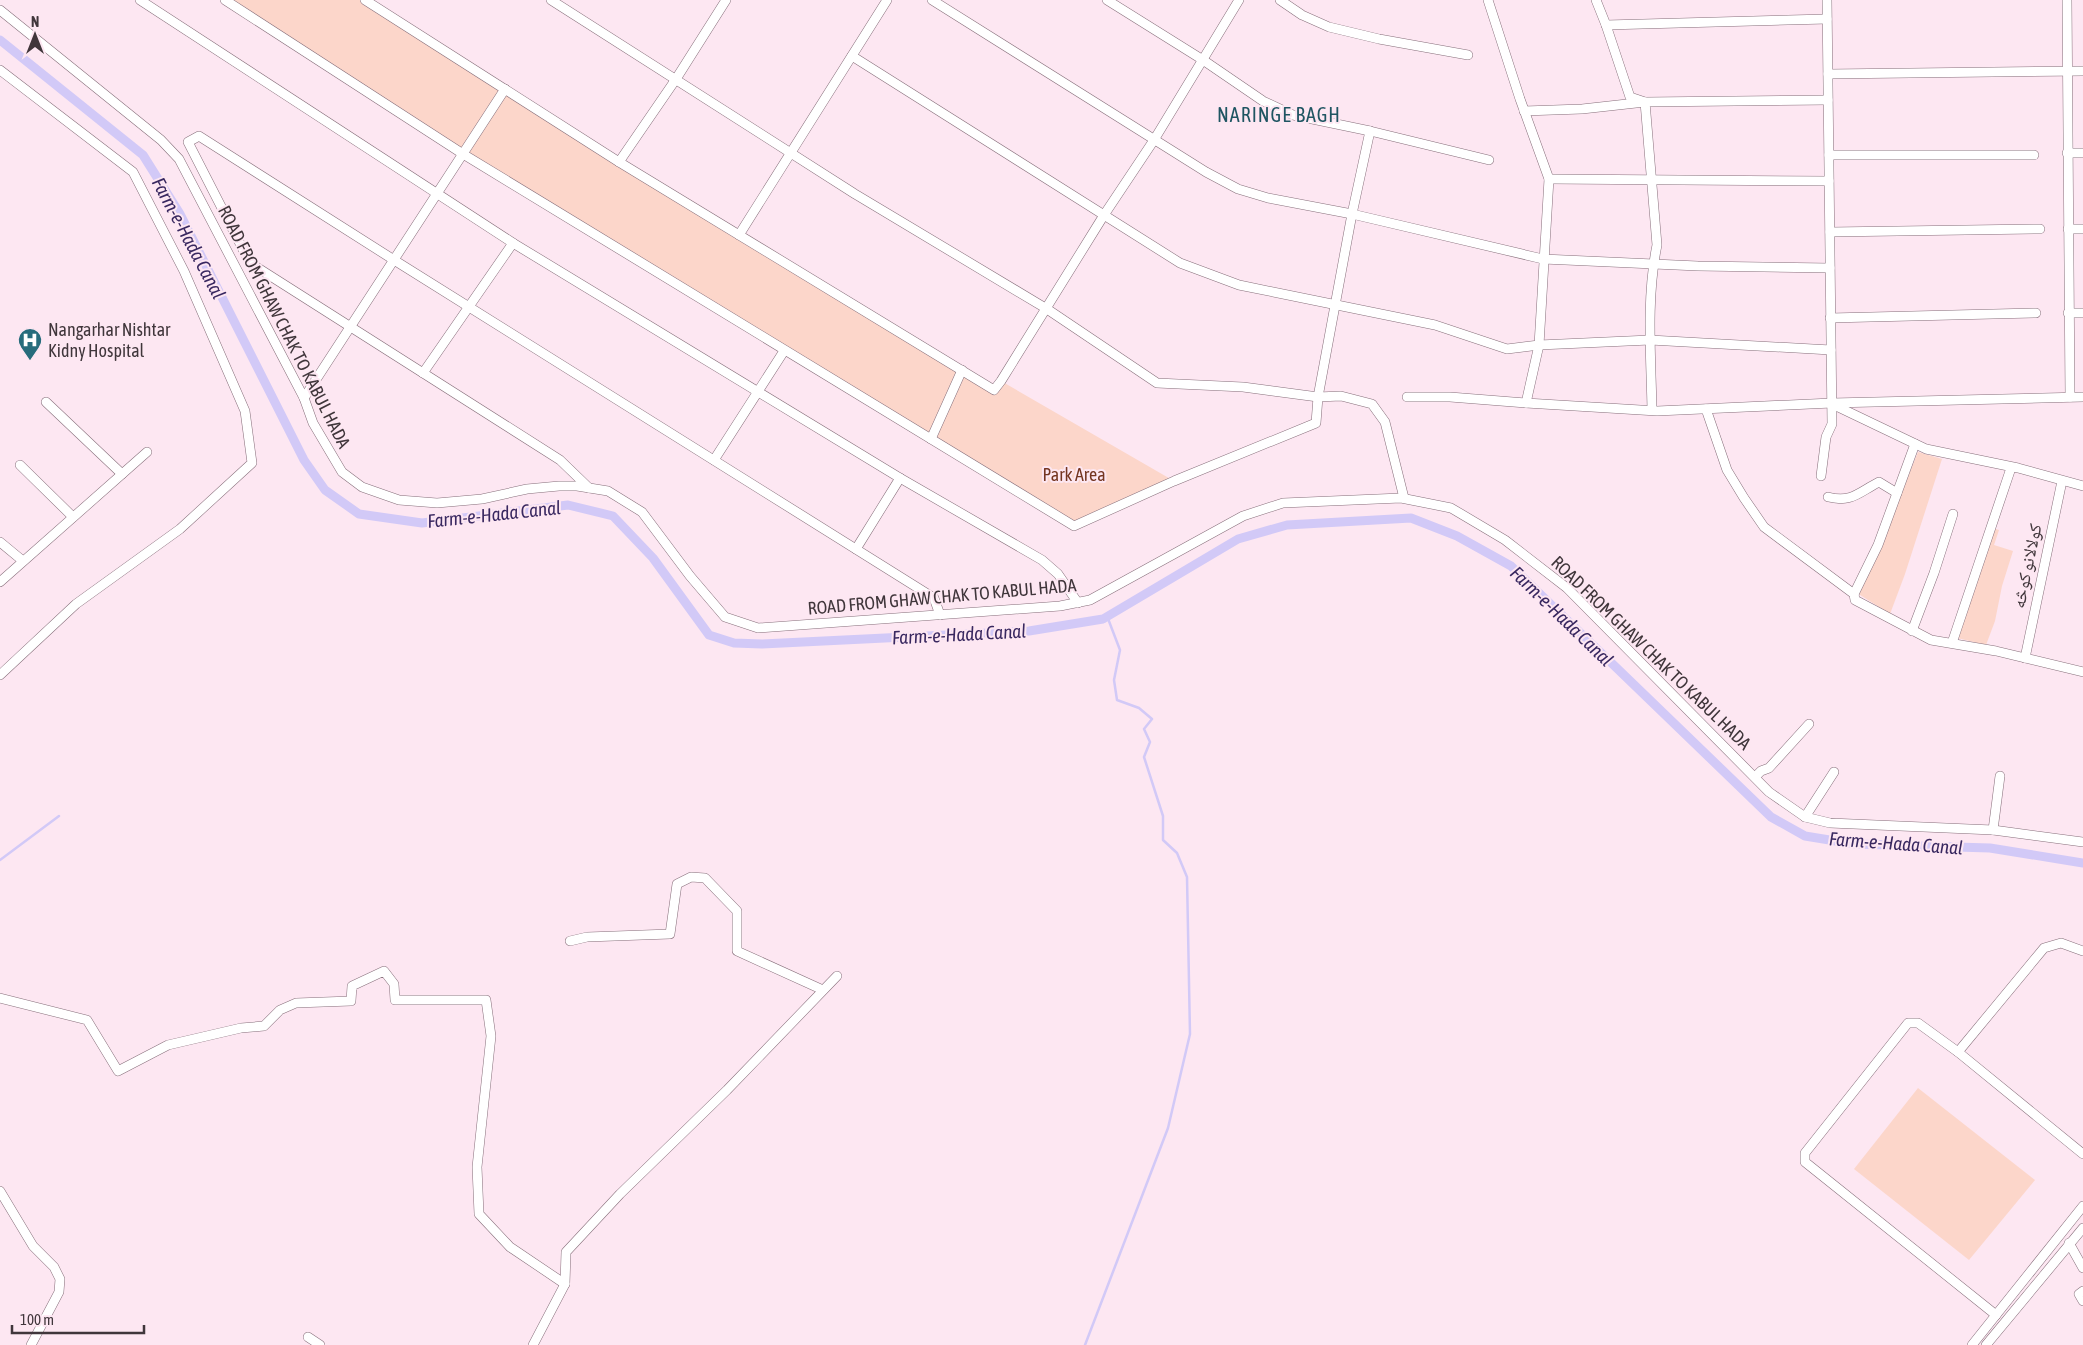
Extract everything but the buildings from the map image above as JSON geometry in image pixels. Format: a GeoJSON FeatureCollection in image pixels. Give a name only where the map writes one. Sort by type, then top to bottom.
{"type":"FeatureCollection","features":[{"type":"Feature","properties":{"kind":"street"},"geometry":{"type":"LineString","coordinates":[[140,0],[513,242],[900,478],[1042,560],[1058,574],[1078,603]]}},
{"type":"Feature","properties":{"kind":"street"},"geometry":{"type":"LineString","coordinates":[[225,0],[463,154],[1074,526],[1174,481],[1316,423],[1318,396],[1352,214],[1370,130]]}},
{"type":"Feature","properties":{"kind":"street"},"geometry":{"type":"LineString","coordinates":[[365,0],[619,162],[994,390],[1002,382],[1104,215],[1154,140],[1238,0]]}},
{"type":"Feature","properties":{"kind":"street"},"geometry":{"type":"LineString","coordinates":[[551,0],[791,153],[1047,309],[1157,383],[1243,387],[1318,396],[1341,396],[1372,404],[1386,422],[1404,498]]}},
{"type":"Feature","properties":{"kind":"street"},"geometry":{"type":"LineString","coordinates":[[619,162],[676,79],[726,0]]}},
{"type":"Feature","properties":{"kind":"street"},"geometry":{"type":"LineString","coordinates":[[739,235],[887,0]]}},
{"type":"Feature","properties":{"kind":"street"},"geometry":{"type":"LineString","coordinates":[[932,0],[1206,172],[1238,189],[1268,198],[1352,214],[1543,259],[1654,264],[1830,268]]}},
{"type":"Feature","properties":{"kind":"street"},"geometry":{"type":"LineString","coordinates":[[1107,0],[1203,60],[1263,101],[1293,115],[1370,130],[1489,160]]}},
{"type":"Feature","properties":{"kind":"street"},"geometry":{"type":"LineString","coordinates":[[1280,0],[1302,15],[1329,27],[1468,56]]}},
{"type":"Feature","properties":{"kind":"street"},"geometry":{"type":"LineString","coordinates":[[1488,0],[1524,111],[1549,179],[1539,344],[1526,403]]}},
{"type":"Feature","properties":{"kind":"street"},"geometry":{"type":"LineString","coordinates":[[1596,0],[1630,97],[1645,102]]}},
{"type":"Feature","properties":{"kind":"street"},"geometry":{"type":"LineString","coordinates":[[1821,476],[1826,437],[1832,424],[1827,0]]}},
{"type":"Feature","properties":{"kind":"street"},"geometry":{"type":"LineString","coordinates":[[2067,0],[2070,397]]}},
{"type":"Feature","properties":{"kind":"street","name":"ROAD FROM GHAW CHAK TO KABUL HADA"},"geometry":{"type":"LineString","coordinates":[[0,10],[161,140],[179,159],[304,398],[313,423],[342,472],[362,487],[399,500],[437,503],[482,499],[527,489],[559,486],[608,491],[642,512],[690,576],[725,617],[758,628],[1060,606],[1078,603],[1090,600],[1244,516],[1283,503],[1404,498],[1451,508],[1506,540],[1567,588],[1769,792],[1806,817],[1830,823],[1993,830],[2083,842]]}},
{"type":"Feature","properties":{"kind":"street"},"geometry":{"type":"LineString","coordinates":[[1606,26],[1827,19]]}},
{"type":"Feature","properties":{"kind":"street"},"geometry":{"type":"LineString","coordinates":[[852,56],[1180,263],[1239,285],[1436,325],[1507,349],[1539,344],[1650,340],[1831,350]]}},
{"type":"Feature","properties":{"kind":"street"},"geometry":{"type":"LineString","coordinates":[[0,70],[133,172],[184,271],[245,411],[252,463],[180,528],[76,604],[0,675]]}},
{"type":"Feature","properties":{"kind":"street"},"geometry":{"type":"LineString","coordinates":[[1828,74],[2083,71]]}},
{"type":"Feature","properties":{"kind":"street"},"geometry":{"type":"LineString","coordinates":[[304,398],[505,90]]}},
{"type":"Feature","properties":{"kind":"street"},"geometry":{"type":"LineString","coordinates":[[1524,111],[1582,109],[1645,102],[1828,100]]}},
{"type":"Feature","properties":{"kind":"street"},"geometry":{"type":"LineString","coordinates":[[1645,102],[1658,246],[1654,264],[1650,340],[1652,410]]}},
{"type":"Feature","properties":{"kind":"street"},"geometry":{"type":"LineString","coordinates":[[589,488],[560,460],[250,263],[188,142],[199,136],[468,307],[934,598],[940,615]]}},
{"type":"Feature","properties":{"kind":"street"},"geometry":{"type":"LineString","coordinates":[[2068,153],[2083,153]]}},
{"type":"Feature","properties":{"kind":"street"},"geometry":{"type":"LineString","coordinates":[[1829,154],[2034,155]]}},
{"type":"Feature","properties":{"kind":"street"},"geometry":{"type":"LineString","coordinates":[[1549,179],[1651,182],[1829,182]]}},
{"type":"Feature","properties":{"kind":"street"},"geometry":{"type":"LineString","coordinates":[[2068,229],[2083,229]]}},
{"type":"Feature","properties":{"kind":"street"},"geometry":{"type":"LineString","coordinates":[[1830,232],[2040,230]]}},
{"type":"Feature","properties":{"kind":"street"},"geometry":{"type":"LineString","coordinates":[[423,373],[513,242]]}},
{"type":"Feature","properties":{"kind":"street"},"geometry":{"type":"LineString","coordinates":[[2068,313],[2083,312]]}},
{"type":"Feature","properties":{"kind":"street"},"geometry":{"type":"LineString","coordinates":[[1830,318],[2036,314]]}},
{"type":"Feature","properties":{"kind":"street"},"geometry":{"type":"LineString","coordinates":[[714,460],[784,351]]}},
{"type":"Feature","properties":{"kind":"street"},"geometry":{"type":"LineString","coordinates":[[931,439],[962,370]]}},
{"type":"Feature","properties":{"kind":"street"},"geometry":{"type":"LineString","coordinates":[[1407,396],[1652,410],[2083,396]]}},
{"type":"Feature","properties":{"kind":"street"},"geometry":{"type":"LineString","coordinates":[[46,402],[122,474]]}},
{"type":"Feature","properties":{"kind":"street"},"geometry":{"type":"LineString","coordinates":[[1832,403],[1926,449],[2083,486]]}},
{"type":"Feature","properties":{"kind":"street"},"geometry":{"type":"LineString","coordinates":[[1706,409],[1727,470],[1764,527],[1854,594]]}},
{"type":"Feature","properties":{"kind":"street"},"geometry":{"type":"LineString","coordinates":[[1916,444],[1878,545],[1854,594],[1855,600],[1931,640],[2024,658],[2083,672]]}},
{"type":"Feature","properties":{"kind":"street"},"geometry":{"type":"LineString","coordinates":[[0,582],[147,452]]}},
{"type":"Feature","properties":{"kind":"street"},"geometry":{"type":"LineString","coordinates":[[20,465],[73,518]]}},
{"type":"Feature","properties":{"kind":"street"},"geometry":{"type":"LineString","coordinates":[[1952,643],[2011,468]]}},
{"type":"Feature","properties":{"kind":"street"},"geometry":{"type":"LineString","coordinates":[[856,549],[900,478]]}},
{"type":"Feature","properties":{"kind":"street","name":"کولالانو کوڅه"},"geometry":{"type":"LineString","coordinates":[[2024,658],[2062,481]]}},
{"type":"Feature","properties":{"kind":"street"},"geometry":{"type":"LineString","coordinates":[[1828,497],[1842,500],[1849,498],[1878,482],[1897,493]]}},
{"type":"Feature","properties":{"kind":"street"},"geometry":{"type":"LineString","coordinates":[[1912,631],[1934,573],[1953,514]]}},
{"type":"Feature","properties":{"kind":"street"},"geometry":{"type":"LineString","coordinates":[[0,542],[23,561]]}},
{"type":"Feature","properties":{"kind":"street"},"geometry":{"type":"LineString","coordinates":[[1755,777],[1761,771],[1769,768],[1809,724]]}},
{"type":"Feature","properties":{"kind":"street"},"geometry":{"type":"LineString","coordinates":[[1806,817],[1834,772]]}},
{"type":"Feature","properties":{"kind":"street"},"geometry":{"type":"LineString","coordinates":[[1993,830],[2000,776]]}},
{"type":"Feature","properties":{"kind":"street"},"geometry":{"type":"LineString","coordinates":[[570,941],[587,937],[670,934],[677,884],[691,877],[705,878],[737,911],[737,951],[823,990]]}},
{"type":"Feature","properties":{"kind":"street"},"geometry":{"type":"LineString","coordinates":[[1958,1052],[2044,948],[2061,943],[2083,951]]}},
{"type":"Feature","properties":{"kind":"street"},"geometry":{"type":"LineString","coordinates":[[0,998],[87,1020],[118,1071],[168,1045],[241,1028],[264,1026],[280,1010],[296,1004],[351,1001],[352,986],[384,971],[394,984],[396,1000],[486,1000],[490,1036],[477,1167],[479,1214],[510,1247],[564,1284]]}},
{"type":"Feature","properties":{"kind":"street"},"geometry":{"type":"LineString","coordinates":[[534,1345],[564,1284],[566,1252],[620,1194],[727,1090],[837,976]]}},
{"type":"Feature","properties":{"kind":"street"},"geometry":{"type":"LineString","coordinates":[[1996,1315],[1805,1162],[1805,1153],[1908,1024],[1918,1024],[1958,1052],[2083,1154]]}},
{"type":"Feature","properties":{"kind":"street"},"geometry":{"type":"LineString","coordinates":[[0,1191],[33,1246],[54,1267],[60,1279],[59,1292],[31,1345]]}},
{"type":"Feature","properties":{"kind":"street"},"geometry":{"type":"LineString","coordinates":[[1972,1345],[2083,1206]]}},
{"type":"Feature","properties":{"kind":"street"},"geometry":{"type":"LineString","coordinates":[[1986,1345],[2083,1228]]}},
{"type":"Feature","properties":{"kind":"street"},"geometry":{"type":"LineString","coordinates":[[2069,1243],[2083,1268]]}},
{"type":"Feature","properties":{"kind":"street"},"geometry":{"type":"LineString","coordinates":[[2083,1291],[2079,1294],[2083,1301]]}},
{"type":"Feature","properties":{"kind":"street"},"geometry":{"type":"LineString","coordinates":[[308,1337],[320,1345]]}},
{"type":"Feature","properties":{"kind":"green space","name":"Park Area"},"geometry":{"type":"Polygon","coordinates":[[[225,0],[365,0],[994,389],[1001,381],[1174,481],[1074,526],[784,351],[225,0]]]}},
{"type":"Feature","properties":{"kind":"green space"},"geometry":{"type":"Polygon","coordinates":[[[1918,452],[1942,459],[1890,614],[1857,593],[1886,531],[1918,452]]]}},
{"type":"Feature","properties":{"kind":"green space"},"geometry":{"type":"Polygon","coordinates":[[[1989,527],[1999,530],[1994,545],[2013,551],[2002,586],[1995,621],[1986,645],[1953,637],[1989,527]]]}},
{"type":"Feature","properties":{"kind":"green space"},"geometry":{"type":"Polygon","coordinates":[[[1918,1088],[2035,1180],[1969,1260],[1854,1169],[1918,1088]]]}},
{"type":"Feature","properties":{"kind":"waterway","name":"Farm-e-Hada Canal"},"geometry":{"type":"LineString","coordinates":[[0,40],[143,155],[180,214],[304,460],[325,490],[359,514],[422,523],[568,505],[613,516],[653,558],[709,635],[734,643],[762,644],[1029,631],[1103,619],[1238,539],[1287,525],[1411,518],[1457,536],[1511,566],[1771,817],[1805,836],[1854,844],[1990,848],[2083,863]]}},
{"type":"Feature","properties":{"kind":"waterway"},"geometry":{"type":"LineString","coordinates":[[1085,1345],[1168,1128],[1190,1034],[1187,877],[1177,853],[1163,840],[1163,816],[1144,757],[1150,742],[1144,729],[1152,719],[1139,708],[1117,700],[1114,680],[1120,650],[1107,616]]}},
{"type":"Feature","properties":{"kind":"waterway"},"geometry":{"type":"LineString","coordinates":[[0,860],[59,816]]}},
{"type":"Feature","properties":{"kind":"place","name":"Nangarhar Nishtar Kidny Hospital"},"geometry":{"type":"Point","coordinates":[30,361]}},
{"type":"Feature","properties":{"kind":"district","name":"NARINGE BAGH"},"geometry":{"type":"Point","coordinates":[1279,115]}}]}
